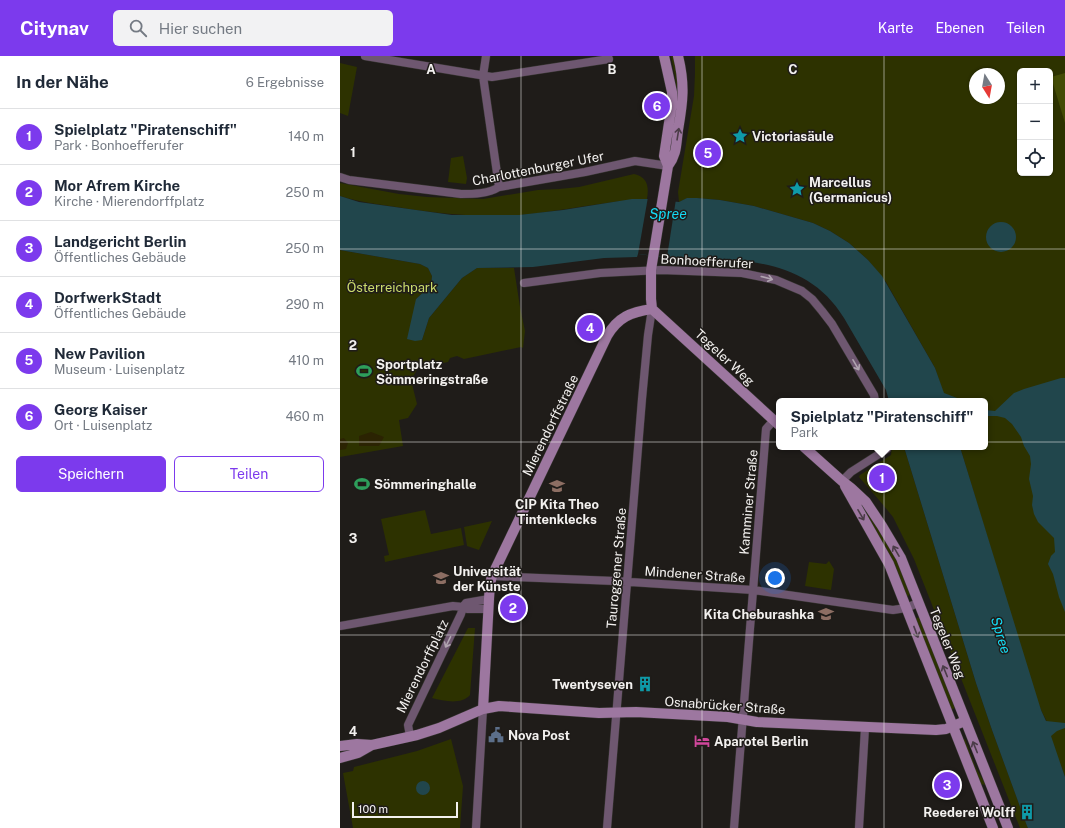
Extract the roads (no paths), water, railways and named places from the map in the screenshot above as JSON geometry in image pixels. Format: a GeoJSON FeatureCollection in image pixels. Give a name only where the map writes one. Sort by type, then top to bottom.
{"type":"FeatureCollection","features":[{"type":"Feature","properties":{"kind":"main road"},"geometry":{"type":"LineString","coordinates":[[664,56],[672,92],[672,103],[664,156],[668,166]]}},
{"type":"Feature","properties":{"kind":"main road"},"geometry":{"type":"LineString","coordinates":[[652,309],[651,270],[653,256],[668,166],[674,158],[683,101],[683,82],[678,56]]}},
{"type":"Feature","properties":{"kind":"main road","name":"Tegeler Weg"},"geometry":{"type":"LineString","coordinates":[[652,309],[776,423]]}},
{"type":"Feature","properties":{"kind":"main road","name":"Mierendorffstraße"},"geometry":{"type":"LineString","coordinates":[[492,576],[611,330],[622,318],[638,311],[652,309]]}},
{"type":"Feature","properties":{"kind":"main road","name":"Tegeler Weg"},"geometry":{"type":"LineString","coordinates":[[807,450],[866,502],[901,558],[1008,828]]}},
{"type":"Feature","properties":{"kind":"main road","name":"Tegeler Weg"},"geometry":{"type":"LineString","coordinates":[[842,481],[889,564],[993,828]]}},
{"type":"Feature","properties":{"kind":"main road"},"geometry":{"type":"LineString","coordinates":[[340,758],[358,753],[372,745],[439,728],[483,709],[488,604],[492,576]]}},
{"type":"Feature","properties":{"kind":"main road","name":"Osnabrücker Straße"},"geometry":{"type":"LineString","coordinates":[[483,709],[499,706],[599,713],[636,712],[733,717],[757,722],[936,730],[953,726],[965,721]]}},
{"type":"Feature","properties":{"kind":"main road"},"geometry":{"type":"LineString","coordinates":[[340,746],[357,744],[372,745]]}},
{"type":"Feature","properties":{"kind":"street"},"geometry":{"type":"LineString","coordinates":[[365,56],[492,78],[609,59]]}},
{"type":"Feature","properties":{"kind":"street"},"geometry":{"type":"LineString","coordinates":[[486,56],[483,76],[499,187]]}},
{"type":"Feature","properties":{"kind":"street","name":"Charlottenburger Ufer"},"geometry":{"type":"LineString","coordinates":[[340,177],[349,180],[461,194],[481,193],[495,190],[499,187],[585,172],[635,161],[668,166]]}},
{"type":"Feature","properties":{"kind":"street","name":"Bonhoefferufer"},"geometry":{"type":"LineString","coordinates":[[524,283],[600,273],[651,270],[742,273],[776,280],[802,292],[812,299],[832,324],[874,398]]}},
{"type":"Feature","properties":{"kind":"street","name":"Tauroggener Straße"},"geometry":{"type":"LineString","coordinates":[[607,828],[644,378],[652,309]]}},
{"type":"Feature","properties":{"kind":"street","name":"Kamminer Straße"},"geometry":{"type":"LineString","coordinates":[[734,828],[744,720],[766,429],[776,423]]}},
{"type":"Feature","properties":{"kind":"street"},"geometry":{"type":"LineString","coordinates":[[842,481],[851,472],[885,450]]}},
{"type":"Feature","properties":{"kind":"street","name":"Mindener Straße"},"geometry":{"type":"LineString","coordinates":[[492,576],[627,582],[753,590],[893,610],[906,608],[918,603]]}},
{"type":"Feature","properties":{"kind":"street"},"geometry":{"type":"LineString","coordinates":[[340,626],[453,606],[463,606],[468,609],[488,604]]}},
{"type":"Feature","properties":{"kind":"street","name":"Mierendorffplatz"},"geometry":{"type":"LineString","coordinates":[[410,736],[408,724],[461,614],[463,606]]}},
{"type":"Feature","properties":{"kind":"street"},"geometry":{"type":"LineString","coordinates":[[476,828],[483,709]]}},
{"type":"Feature","properties":{"kind":"street"},"geometry":{"type":"LineString","coordinates":[[859,828],[865,728]]}},
{"type":"Feature","properties":{"kind":"water","name":"Spree"},"geometry":{"type":"Polygon","coordinates":[[[340,196],[359,202],[452,215],[519,215],[563,210],[632,199],[651,199],[679,202],[687,198],[697,198],[720,200],[754,206],[813,223],[830,231],[849,243],[868,260],[882,276],[935,368],[944,393],[957,398],[888,398],[886,390],[844,318],[828,297],[809,282],[789,271],[766,265],[743,261],[661,257],[638,254],[637,257],[604,258],[533,267],[477,268],[462,278],[429,318],[422,340],[415,341],[407,339],[416,299],[431,285],[432,276],[428,268],[420,264],[340,250],[340,196]]]}},
{"type":"Feature","properties":{"kind":"water"},"geometry":{"type":"Polygon","coordinates":[[[1001,222],[1011,227],[1016,237],[1011,247],[1001,252],[991,247],[986,237],[991,227],[1001,222]]]}},
{"type":"Feature","properties":{"kind":"water"},"geometry":{"type":"Polygon","coordinates":[[[1065,378],[1065,612],[1059,597],[1053,574],[1048,564],[1051,556],[1055,552],[1054,538],[1038,522],[1034,514],[1032,505],[1033,496],[1029,479],[1031,464],[1030,456],[1021,437],[1012,424],[1005,418],[988,416],[988,410],[995,411],[1014,393],[1065,378]]]}},
{"type":"Feature","properties":{"kind":"water","name":"Spree"},"geometry":{"type":"Polygon","coordinates":[[[905,450],[961,450],[1041,710],[1046,721],[1065,723],[1065,728],[1057,731],[1051,736],[1065,777],[1065,828],[1028,828],[976,683],[905,450]]]}},
{"type":"Feature","properties":{"kind":"water"},"geometry":{"type":"Polygon","coordinates":[[[420,781],[426,781],[430,785],[430,791],[426,795],[420,795],[416,791],[416,785],[420,781]]]}},
{"type":"Feature","properties":{"kind":"place","name":"Georg Kaiser"},"geometry":{"type":"Point","coordinates":[657,106]}},
{"type":"Feature","properties":{"kind":"place","name":"Victoriasäule"},"geometry":{"type":"Point","coordinates":[740,136]}},
{"type":"Feature","properties":{"kind":"place","name":"New Pavilion"},"geometry":{"type":"Point","coordinates":[708,153]}},
{"type":"Feature","properties":{"kind":"place","name":"Marcellus (Germanicus)"},"geometry":{"type":"Point","coordinates":[797,189]}},
{"type":"Feature","properties":{"kind":"place","name":"DorfwerkStadt"},"geometry":{"type":"Point","coordinates":[590,328]}},
{"type":"Feature","properties":{"kind":"place","name":"Sportplatz Sömmeringstraße"},"geometry":{"type":"Point","coordinates":[364,371]}},
{"type":"Feature","properties":{"kind":"place","name":"Spielplatz \"Piratenschiff\""},"geometry":{"type":"Point","coordinates":[882,478]}},
{"type":"Feature","properties":{"kind":"place","name":"Sömmeringhalle"},"geometry":{"type":"Point","coordinates":[362,484]}},
{"type":"Feature","properties":{"kind":"place","name":"CIP Kita Theo Tintenklecks"},"geometry":{"type":"Point","coordinates":[557,486]}},
{"type":"Feature","properties":{"kind":"place","name":"Universität der Künste"},"geometry":{"type":"Point","coordinates":[441,578]}},
{"type":"Feature","properties":{"kind":"place","name":"Mor Afrem Kirche"},"geometry":{"type":"Point","coordinates":[513,608]}},
{"type":"Feature","properties":{"kind":"place","name":"Kita Cheburashka"},"geometry":{"type":"Point","coordinates":[826,614]}},
{"type":"Feature","properties":{"kind":"place","name":"Twentyseven"},"geometry":{"type":"Point","coordinates":[645,684]}},
{"type":"Feature","properties":{"kind":"place","name":"Nova Post"},"geometry":{"type":"Point","coordinates":[496,735]}},
{"type":"Feature","properties":{"kind":"place","name":"Aparotel Berlin"},"geometry":{"type":"Point","coordinates":[702,741]}},
{"type":"Feature","properties":{"kind":"place","name":"Landgericht Berlin"},"geometry":{"type":"Point","coordinates":[947,785]}},
{"type":"Feature","properties":{"kind":"place","name":"Reederei Wolff"},"geometry":{"type":"Point","coordinates":[1027,812]}},
{"type":"Feature","properties":{"kind":"park label","name":"Österreichpark"},"geometry":{"type":"Point","coordinates":[392,287]}}]}
